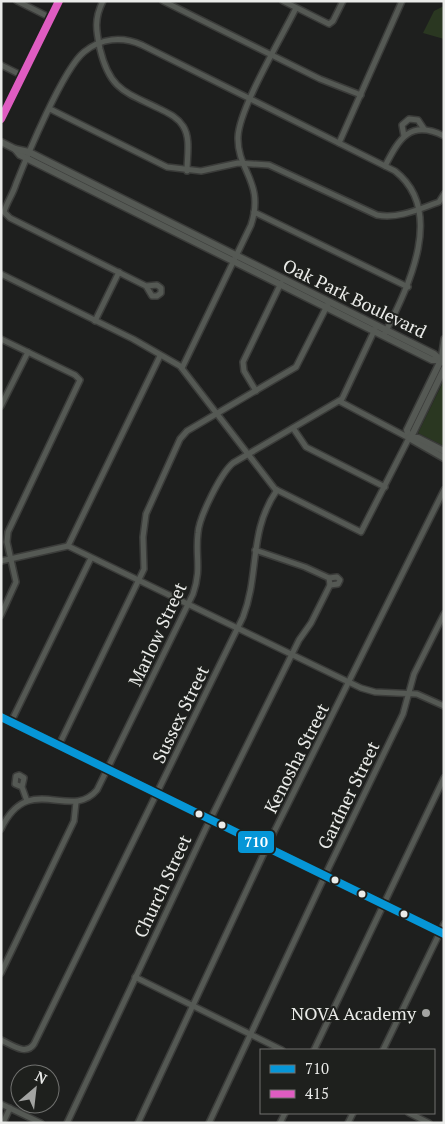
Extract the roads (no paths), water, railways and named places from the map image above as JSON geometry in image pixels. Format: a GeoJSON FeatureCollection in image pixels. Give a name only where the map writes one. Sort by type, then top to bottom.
{"type":"FeatureCollection","features":[{"type":"Feature","properties":{"kind":"main road"},"geometry":{"type":"LineString","coordinates":[[1,120],[59,1]]}},
{"type":"Feature","properties":{"kind":"main road"},"geometry":{"type":"LineString","coordinates":[[1,717],[442,933]]}},
{"type":"Feature","properties":{"kind":"street"},"geometry":{"type":"LineString","coordinates":[[17,1],[51,18]]}},
{"type":"Feature","properties":{"kind":"street"},"geometry":{"type":"LineString","coordinates":[[104,1],[96,20],[106,71],[116,85],[170,114],[180,122],[187,135],[187,171]]}},
{"type":"Feature","properties":{"kind":"street"},"geometry":{"type":"LineString","coordinates":[[164,1],[328,83],[360,95]]}},
{"type":"Feature","properties":{"kind":"street"},"geometry":{"type":"LineString","coordinates":[[283,1],[330,24],[343,1]]}},
{"type":"Feature","properties":{"kind":"street"},"geometry":{"type":"LineString","coordinates":[[338,143],[402,1]]}},
{"type":"Feature","properties":{"kind":"street"},"geometry":{"type":"LineString","coordinates":[[182,368],[249,230],[254,212],[253,185],[239,150],[238,133],[251,99],[296,8]]}},
{"type":"Feature","properties":{"kind":"street"},"geometry":{"type":"LineString","coordinates":[[146,286],[5,215],[4,210],[50,109],[75,62],[84,52],[99,43],[120,39],[136,42],[385,166],[406,178],[420,194]]}},
{"type":"Feature","properties":{"kind":"street"},"geometry":{"type":"LineString","coordinates":[[1,65],[23,76]]}},
{"type":"Feature","properties":{"kind":"street"},"geometry":{"type":"LineString","coordinates":[[50,109],[162,165],[187,171],[209,170],[244,163],[262,164],[280,169],[378,215],[401,215],[426,206],[442,203],[444,194]]}},
{"type":"Feature","properties":{"kind":"street"},"geometry":{"type":"LineString","coordinates":[[404,136],[402,125],[409,118],[418,120],[424,129]]}},
{"type":"Feature","properties":{"kind":"street"},"geometry":{"type":"LineString","coordinates":[[385,166],[395,146],[404,136],[424,129],[444,136]]}},
{"type":"Feature","properties":{"kind":"street","name":"Oak Park Boulevard"},"geometry":{"type":"LineString","coordinates":[[1,142],[385,333],[437,355],[442,361]]}},
{"type":"Feature","properties":{"kind":"street"},"geometry":{"type":"LineString","coordinates":[[254,212],[408,287]]}},
{"type":"Feature","properties":{"kind":"street"},"geometry":{"type":"LineString","coordinates":[[385,333],[424,254]]}},
{"type":"Feature","properties":{"kind":"street"},"geometry":{"type":"LineString","coordinates":[[95,321],[119,272]]}},
{"type":"Feature","properties":{"kind":"street"},"geometry":{"type":"LineString","coordinates":[[1,274],[95,321],[182,368],[277,490],[361,532],[385,487],[431,388],[442,361],[444,339]]}},
{"type":"Feature","properties":{"kind":"street"},"geometry":{"type":"LineString","coordinates":[[256,391],[244,371],[243,362],[282,281]]}},
{"type":"Feature","properties":{"kind":"street"},"geometry":{"type":"LineString","coordinates":[[59,745],[139,581],[145,563],[144,524],[152,496],[182,435],[298,365],[328,304]]}},
{"type":"Feature","properties":{"kind":"street","name":"Marlow Street"},"geometry":{"type":"LineString","coordinates":[[76,802],[94,794],[188,605],[198,576],[199,526],[227,469],[248,454],[339,401],[344,396],[376,328]]}},
{"type":"Feature","properties":{"kind":"street"},"geometry":{"type":"LineString","coordinates":[[1,338],[75,375],[80,380],[9,529],[7,538],[16,582],[1,616]]}},
{"type":"Feature","properties":{"kind":"street"},"geometry":{"type":"LineString","coordinates":[[1,406],[28,352]]}},
{"type":"Feature","properties":{"kind":"street"},"geometry":{"type":"LineString","coordinates":[[68,546],[160,356]]}},
{"type":"Feature","properties":{"kind":"street"},"geometry":{"type":"LineString","coordinates":[[431,388],[444,369]]}},
{"type":"Feature","properties":{"kind":"street"},"geometry":{"type":"LineString","coordinates":[[339,401],[444,458]]}},
{"type":"Feature","properties":{"kind":"street"},"geometry":{"type":"LineString","coordinates":[[293,428],[306,447],[385,487]]}},
{"type":"Feature","properties":{"kind":"street"},"geometry":{"type":"LineString","coordinates":[[408,438],[418,438],[444,451]]}},
{"type":"Feature","properties":{"kind":"street","name":"Sussex Street"},"geometry":{"type":"LineString","coordinates":[[1,1040],[26,1050],[34,1044],[237,629],[252,588],[258,528],[277,490]]}},
{"type":"Feature","properties":{"kind":"street","name":"Kenosha Street"},"geometry":{"type":"LineString","coordinates":[[138,1123],[267,847],[321,736],[350,683],[444,490]]}},
{"type":"Feature","properties":{"kind":"street"},"geometry":{"type":"LineString","coordinates":[[1,561],[68,546],[350,683],[375,692],[409,693],[425,696],[444,706]]}},
{"type":"Feature","properties":{"kind":"street"},"geometry":{"type":"LineString","coordinates":[[255,550],[305,567],[329,578],[337,576],[340,580],[338,584],[330,585],[329,578]]}},
{"type":"Feature","properties":{"kind":"street"},"geometry":{"type":"LineString","coordinates":[[11,722],[91,558]]}},
{"type":"Feature","properties":{"kind":"street","name":"Church Street"},"geometry":{"type":"LineString","coordinates":[[67,1123],[135,977],[291,655],[330,585]]}},
{"type":"Feature","properties":{"kind":"street","name":"Gardner Street"},"geometry":{"type":"LineString","coordinates":[[209,1123],[403,714],[414,674],[444,614]]}},
{"type":"Feature","properties":{"kind":"street"},"geometry":{"type":"LineString","coordinates":[[314,1049],[444,778]]}},
{"type":"Feature","properties":{"kind":"street"},"geometry":{"type":"LineString","coordinates":[[22,787],[27,801]]}},
{"type":"Feature","properties":{"kind":"street"},"geometry":{"type":"LineString","coordinates":[[1,829],[12,811],[27,801],[47,798],[76,802],[74,822],[1,973]]}},
{"type":"Feature","properties":{"kind":"street"},"geometry":{"type":"LineString","coordinates":[[384,1049],[442,933],[444,924]]}},
{"type":"Feature","properties":{"kind":"street"},"geometry":{"type":"LineString","coordinates":[[135,977],[280,1049]]}},
{"type":"Feature","properties":{"kind":"street"},"geometry":{"type":"LineString","coordinates":[[1,1104],[10,1108],[3,1123]]}},
{"type":"Feature","properties":{"kind":"street"},"geometry":{"type":"LineString","coordinates":[[22,1114],[40,1123]]}},
{"type":"Feature","properties":{"kind":"street"},"geometry":{"type":"LineString","coordinates":[[411,1114],[429,1123]]}},
{"type":"Feature","properties":{"kind":"street"},"geometry":{"type":"LineString","coordinates":[[414,1123],[417,1117]]}},
{"type":"Feature","properties":{"kind":"place","name":"NOVA Academy"},"geometry":{"type":"Point","coordinates":[426,1013]}}]}
